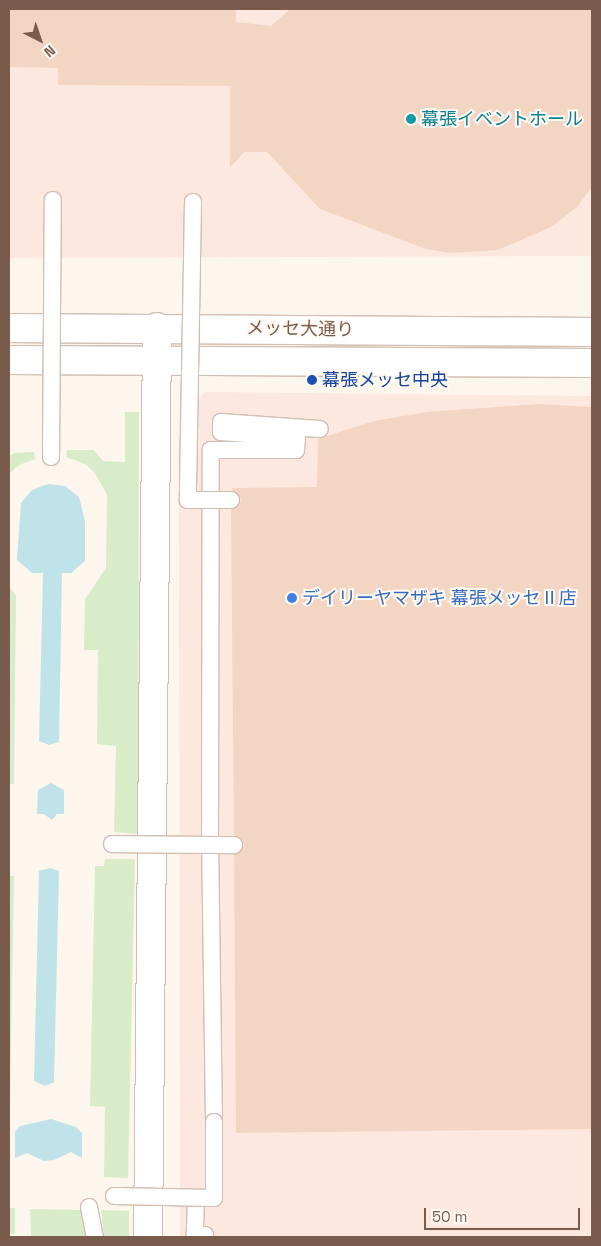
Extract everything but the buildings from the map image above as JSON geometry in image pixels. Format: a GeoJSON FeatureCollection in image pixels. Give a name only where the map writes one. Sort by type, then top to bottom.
{"type":"FeatureCollection","features":[{"type":"Feature","properties":{"kind":"street"},"geometry":{"type":"LineString","coordinates":[[51,457],[52,200]]}},
{"type":"Feature","properties":{"kind":"street"},"geometry":{"type":"LineString","coordinates":[[193,202],[188,500],[231,500]]}},
{"type":"Feature","properties":{"kind":"street"},"geometry":{"type":"LineString","coordinates":[[148,1237],[155,361],[157,327]]}},
{"type":"Feature","properties":{"kind":"street","name":"メッセ大通り"},"geometry":{"type":"LineString","coordinates":[[9,328],[157,327],[592,332]]}},
{"type":"Feature","properties":{"kind":"street","name":"メッセ大通り"},"geometry":{"type":"LineString","coordinates":[[9,360],[592,363]]}},
{"type":"Feature","properties":{"kind":"street"},"geometry":{"type":"LineString","coordinates":[[114,1196],[214,1198],[210,845],[211,450],[296,450],[297,438],[220,432],[221,422],[320,429]]}},
{"type":"Feature","properties":{"kind":"street"},"geometry":{"type":"LineString","coordinates":[[112,844],[234,845]]}},
{"type":"Feature","properties":{"kind":"street"},"geometry":{"type":"LineString","coordinates":[[196,1198],[195,1235],[205,1235]]}},
{"type":"Feature","properties":{"kind":"street"},"geometry":{"type":"LineString","coordinates":[[89,1207],[95,1237]]}},
{"type":"Feature","properties":{"kind":"shaded area"},"geometry":{"type":"Polygon","coordinates":[[[9,9],[592,9],[592,256],[9,258],[9,9]]]}},
{"type":"Feature","properties":{"kind":"shaded area"},"geometry":{"type":"Polygon","coordinates":[[[205,392],[592,396],[592,1237],[180,1237],[179,418],[205,392]]]}},
{"type":"Feature","properties":{"kind":"green space"},"geometry":{"type":"Polygon","coordinates":[[[125,412],[139,412],[138,834],[114,832],[116,746],[97,744],[98,650],[84,650],[85,599],[106,568],[107,495],[95,473],[85,464],[66,457],[67,450],[94,450],[103,461],[125,462],[125,412]]]}},
{"type":"Feature","properties":{"kind":"green space"},"geometry":{"type":"Polygon","coordinates":[[[34,452],[35,459],[19,465],[9,474],[9,456],[15,453],[34,452]]]}},
{"type":"Feature","properties":{"kind":"green space"},"geometry":{"type":"Polygon","coordinates":[[[9,586],[16,596],[14,784],[9,784],[9,586]]]}},
{"type":"Feature","properties":{"kind":"green space"},"geometry":{"type":"Polygon","coordinates":[[[105,859],[135,859],[128,1178],[104,1177],[105,1107],[90,1106],[95,866],[104,866],[105,859]]]}},
{"type":"Feature","properties":{"kind":"green space"},"geometry":{"type":"Polygon","coordinates":[[[9,876],[14,876],[10,1107],[9,1107],[9,876]]]}},
{"type":"Feature","properties":{"kind":"green space"},"geometry":{"type":"Polygon","coordinates":[[[9,1208],[15,1208],[15,1234],[9,1234],[9,1208]]]}},
{"type":"Feature","properties":{"kind":"green space"},"geometry":{"type":"Polygon","coordinates":[[[30,1209],[81,1210],[86,1237],[31,1237],[30,1209]]]}},
{"type":"Feature","properties":{"kind":"green space"},"geometry":{"type":"Polygon","coordinates":[[[101,1210],[129,1211],[129,1237],[104,1237],[101,1210]]]}},
{"type":"Feature","properties":{"kind":"water"},"geometry":{"type":"Polygon","coordinates":[[[48,484],[65,486],[79,497],[85,521],[85,561],[71,573],[62,573],[59,742],[49,745],[39,741],[43,573],[32,573],[17,560],[21,503],[32,490],[48,484]]]}},
{"type":"Feature","properties":{"kind":"water"},"geometry":{"type":"Polygon","coordinates":[[[51,783],[64,790],[64,814],[57,814],[52,820],[44,814],[37,814],[38,790],[51,783]]]}},
{"type":"Feature","properties":{"kind":"water"},"geometry":{"type":"Polygon","coordinates":[[[50,868],[59,871],[54,1082],[45,1086],[34,1081],[39,871],[50,868]]]}},
{"type":"Feature","properties":{"kind":"water"},"geometry":{"type":"Polygon","coordinates":[[[51,1119],[76,1127],[82,1133],[82,1158],[71,1152],[54,1160],[44,1161],[27,1153],[15,1158],[15,1132],[20,1126],[51,1119]]]}},
{"type":"Feature","properties":{"kind":"place","name":"幕張イベントホール"},"geometry":{"type":"Point","coordinates":[411,119]}},
{"type":"Feature","properties":{"kind":"place","name":"幕張メッセ中央"},"geometry":{"type":"Point","coordinates":[312,380]}},
{"type":"Feature","properties":{"kind":"place","name":"デイリーヤマザキ 幕張メッセⅡ店"},"geometry":{"type":"Point","coordinates":[292,598]}}]}
